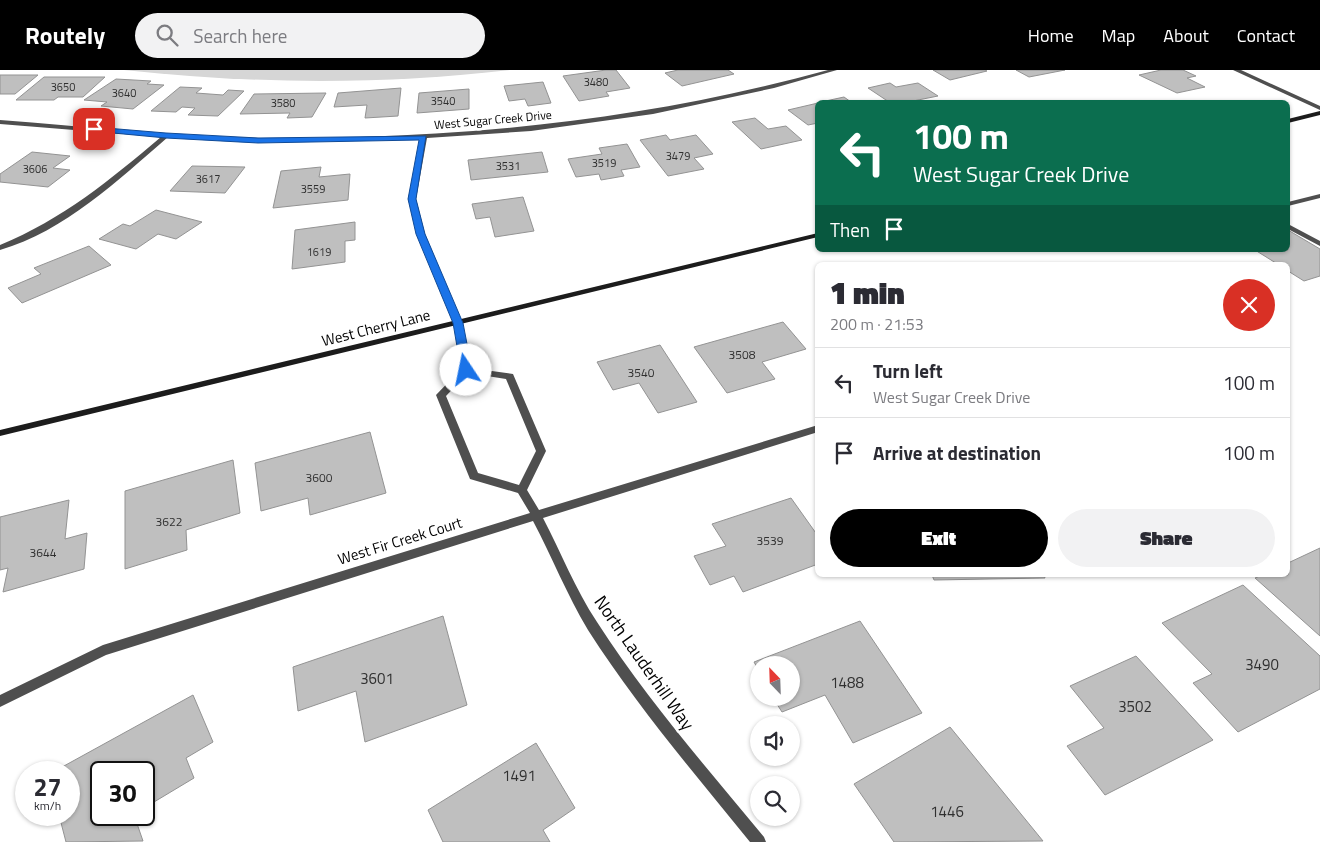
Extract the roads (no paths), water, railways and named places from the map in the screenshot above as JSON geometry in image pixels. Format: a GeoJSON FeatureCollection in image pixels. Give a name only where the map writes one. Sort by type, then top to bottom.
{"type":"FeatureCollection","features":[{"type":"Feature","properties":{"kind":"main road"},"geometry":{"type":"LineString","coordinates":[[1290,121],[1320,114]]}},
{"type":"Feature","properties":{"kind":"main road","name":"West Cherry Lane"},"geometry":{"type":"LineString","coordinates":[[0,433],[815,236]]}},
{"type":"Feature","properties":{"kind":"street","name":"West Sugar Creek Drive"},"geometry":{"type":"LineString","coordinates":[[0,122],[166,136],[258,140],[424,138],[527,129],[678,108],[784,85],[834,70]]}},
{"type":"Feature","properties":{"kind":"street"},"geometry":{"type":"LineString","coordinates":[[1236,70],[1320,108]]}},
{"type":"Feature","properties":{"kind":"street"},"geometry":{"type":"LineString","coordinates":[[0,248],[19,241],[58,221],[88,202],[166,136]]}},
{"type":"Feature","properties":{"kind":"street"},"geometry":{"type":"LineString","coordinates":[[424,138],[412,199],[421,234],[458,323],[466,370]]}},
{"type":"Feature","properties":{"kind":"street"},"geometry":{"type":"LineString","coordinates":[[1290,204],[1320,196]]}},
{"type":"Feature","properties":{"kind":"street"},"geometry":{"type":"LineString","coordinates":[[1290,227],[1320,244]]}},
{"type":"Feature","properties":{"kind":"street"},"geometry":{"type":"LineString","coordinates":[[466,370],[510,376],[542,451],[522,490],[474,476],[441,395],[466,370]]}},
{"type":"Feature","properties":{"kind":"street","name":"West Fir Creek Court"},"geometry":{"type":"LineString","coordinates":[[0,701],[103,650],[815,429]]}},
{"type":"Feature","properties":{"kind":"street","name":"North Lauderhill Way"},"geometry":{"type":"LineString","coordinates":[[522,490],[592,624],[647,704],[759,842]]}}]}
